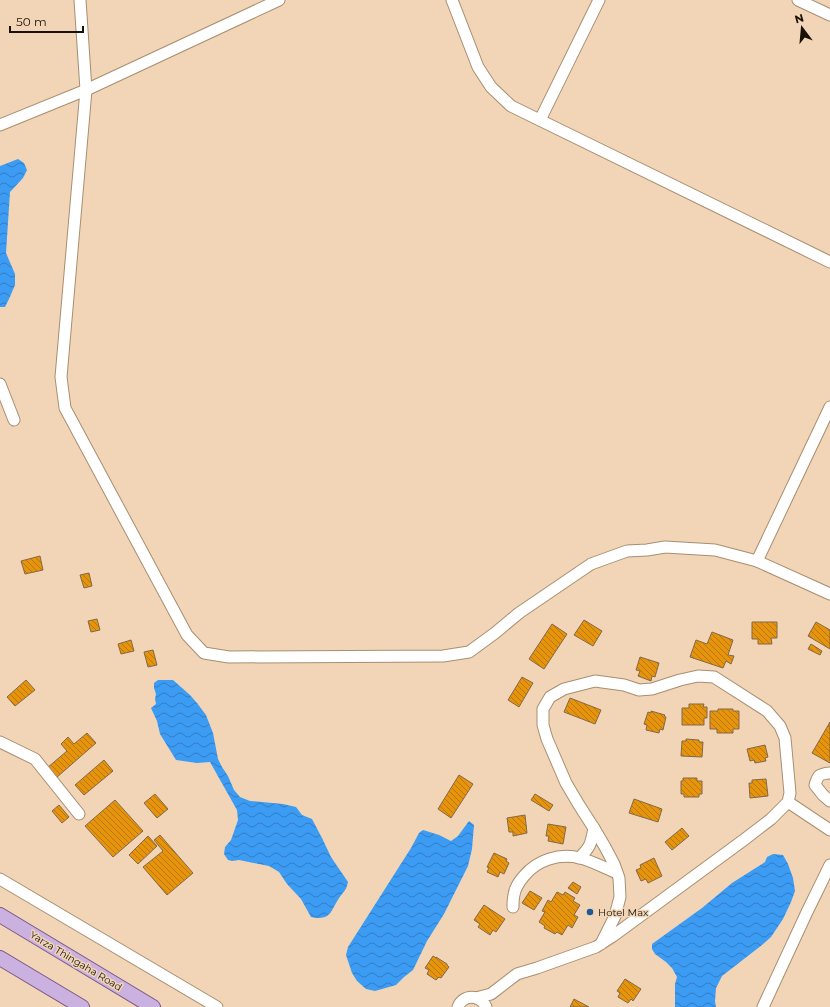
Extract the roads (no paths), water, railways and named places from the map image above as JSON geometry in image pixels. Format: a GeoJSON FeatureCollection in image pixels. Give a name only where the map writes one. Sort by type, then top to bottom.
{"type":"FeatureCollection","features":[{"type":"Feature","properties":{"kind":"main road","name":"Yarza Thingaha Road"},"geometry":{"type":"LineString","coordinates":[[0,916],[153,1007]]}},
{"type":"Feature","properties":{"kind":"main road"},"geometry":{"type":"LineString","coordinates":[[0,958],[82,1007]]}},
{"type":"Feature","properties":{"kind":"street"},"geometry":{"type":"LineString","coordinates":[[80,0],[86,90],[61,377],[66,408],[186,635],[204,653],[229,657],[244,657],[443,656],[469,652],[519,613],[591,564],[627,551],[665,547],[715,550],[757,561],[830,594]]}},
{"type":"Feature","properties":{"kind":"street"},"geometry":{"type":"LineString","coordinates":[[0,125],[86,90],[279,0]]}},
{"type":"Feature","properties":{"kind":"street"},"geometry":{"type":"LineString","coordinates":[[452,0],[478,67],[491,87],[511,106],[830,262]]}},
{"type":"Feature","properties":{"kind":"street"},"geometry":{"type":"LineString","coordinates":[[540,120],[599,0]]}},
{"type":"Feature","properties":{"kind":"street"},"geometry":{"type":"LineString","coordinates":[[798,0],[830,15]]}},
{"type":"Feature","properties":{"kind":"street"},"geometry":{"type":"LineString","coordinates":[[0,384],[14,420]]}},
{"type":"Feature","properties":{"kind":"street"},"geometry":{"type":"LineString","coordinates":[[757,561],[830,408]]}},
{"type":"Feature","properties":{"kind":"street"},"geometry":{"type":"LineString","coordinates":[[476,998],[491,994],[517,974],[601,944],[746,839],[771,819],[788,802],[790,793],[785,738],[780,726],[767,711],[714,677],[698,676],[652,689],[639,690],[624,685],[596,681],[564,689],[550,697],[543,709],[543,725],[547,739],[566,783],[578,805],[594,828],[614,864],[619,878],[620,897],[615,916],[601,944]]}},
{"type":"Feature","properties":{"kind":"street"},"geometry":{"type":"LineString","coordinates":[[0,742],[35,759],[79,814]]}},
{"type":"Feature","properties":{"kind":"street"},"geometry":{"type":"LineString","coordinates":[[830,773],[822,774],[818,777],[815,785],[822,795],[830,800]]}},
{"type":"Feature","properties":{"kind":"street"},"geometry":{"type":"LineString","coordinates":[[788,802],[830,830]]}},
{"type":"Feature","properties":{"kind":"street"},"geometry":{"type":"LineString","coordinates":[[579,858],[587,850],[594,828]]}},
{"type":"Feature","properties":{"kind":"street"},"geometry":{"type":"LineString","coordinates":[[513,907],[514,895],[518,884],[538,863],[549,859],[562,856],[579,858],[617,873]]}},
{"type":"Feature","properties":{"kind":"street"},"geometry":{"type":"LineString","coordinates":[[763,1007],[830,865]]}},
{"type":"Feature","properties":{"kind":"street"},"geometry":{"type":"LineString","coordinates":[[0,879],[217,1007]]}},
{"type":"Feature","properties":{"kind":"street"},"geometry":{"type":"LineString","coordinates":[[486,1007],[491,994]]}},
{"type":"Feature","properties":{"kind":"street"},"geometry":{"type":"LineString","coordinates":[[458,1007],[463,1000],[472,997],[482,1001],[486,1007]]}},
{"type":"Feature","properties":{"kind":"water"},"geometry":{"type":"Polygon","coordinates":[[[18,159],[24,163],[27,170],[23,178],[10,192],[6,253],[15,274],[15,285],[5,307],[0,307],[0,166],[18,159]]]}},
{"type":"Feature","properties":{"kind":"water"},"geometry":{"type":"Polygon","coordinates":[[[158,680],[173,680],[190,695],[206,715],[213,733],[218,759],[234,790],[240,797],[250,801],[283,804],[296,807],[302,815],[312,819],[331,857],[348,882],[345,891],[329,914],[323,918],[311,917],[301,899],[287,884],[279,872],[269,866],[239,860],[228,860],[224,854],[225,847],[231,840],[238,820],[237,810],[210,762],[197,763],[176,760],[160,734],[157,721],[151,708],[156,704],[154,683],[158,680]]]}},
{"type":"Feature","properties":{"kind":"water"},"geometry":{"type":"Polygon","coordinates":[[[469,821],[474,825],[472,849],[468,866],[444,914],[427,941],[413,970],[396,985],[375,991],[366,989],[357,981],[352,973],[346,955],[348,947],[419,833],[423,830],[451,841],[458,836],[469,821]]]}},
{"type":"Feature","properties":{"kind":"water"},"geometry":{"type":"Polygon","coordinates":[[[773,854],[783,855],[793,878],[795,891],[783,919],[771,937],[722,976],[716,988],[716,1007],[675,1007],[675,984],[677,977],[672,968],[655,954],[652,949],[652,944],[702,908],[732,883],[765,862],[767,857],[773,854]]]}},
{"type":"Feature","properties":{"kind":"place","name":"Hotel Max"},"geometry":{"type":"Point","coordinates":[590,912]}}]}
